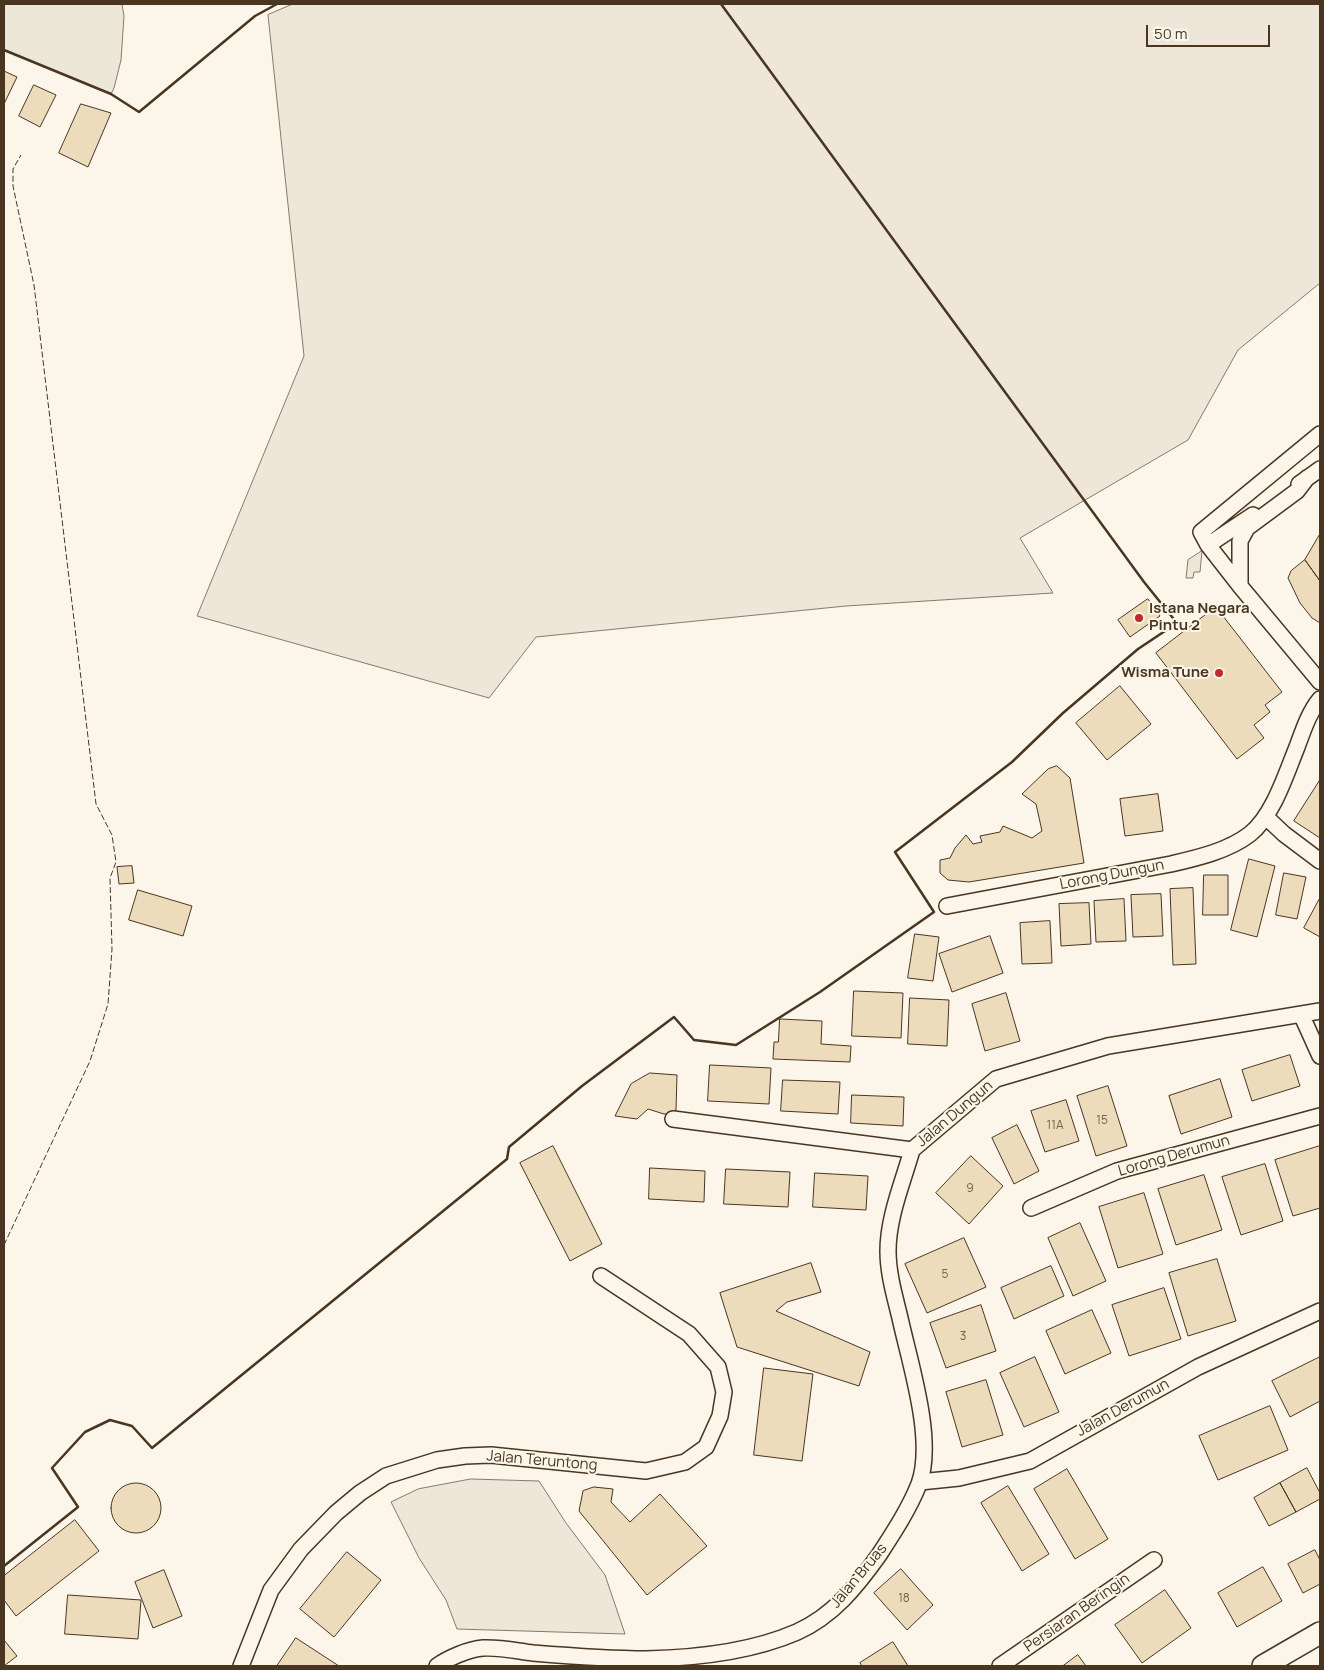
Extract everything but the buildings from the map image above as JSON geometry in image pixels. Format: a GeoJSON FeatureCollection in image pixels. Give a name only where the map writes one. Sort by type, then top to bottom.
{"type":"FeatureCollection","features":[{"type":"Feature","properties":{"kind":"street"},"geometry":{"type":"LineString","coordinates":[[1204,538],[1320,434]]}},
{"type":"Feature","properties":{"kind":"street"},"geometry":{"type":"LineString","coordinates":[[1204,538],[1308,478],[1320,469]]}},
{"type":"Feature","properties":{"kind":"street"},"geometry":{"type":"LineString","coordinates":[[1240,586],[1240,541],[1247,528],[1297,491],[1308,478]]}},
{"type":"Feature","properties":{"kind":"street"},"geometry":{"type":"LineString","coordinates":[[1204,538],[1240,586],[1320,682]]}},
{"type":"Feature","properties":{"kind":"street","name":"Lorong Dungun"},"geometry":{"type":"LineString","coordinates":[[947,906],[1203,856],[1232,845],[1250,834],[1266,817],[1306,724],[1320,699]]}},
{"type":"Feature","properties":{"kind":"street"},"geometry":{"type":"LineString","coordinates":[[1266,817],[1284,834],[1320,860]]}},
{"type":"Feature","properties":{"kind":"street","name":"Jalan Dungun"},"geometry":{"type":"LineString","coordinates":[[673,1119],[912,1150],[996,1079],[1108,1046],[1320,1011]]}},
{"type":"Feature","properties":{"kind":"street"},"geometry":{"type":"LineString","coordinates":[[1301,1014],[1320,1056]]}},
{"type":"Feature","properties":{"kind":"street","name":"Lorong Derumun"},"geometry":{"type":"LineString","coordinates":[[1031,1208],[1117,1171],[1320,1116]]}},
{"type":"Feature","properties":{"kind":"street","name":"Jalan Bruas"},"geometry":{"type":"LineString","coordinates":[[437,1666],[446,1659],[482,1648],[588,1657],[647,1658],[701,1655],[748,1648],[783,1638],[811,1626],[840,1604],[871,1566],[899,1525],[920,1482],[924,1450],[923,1419],[891,1281],[888,1252],[890,1226],[912,1150]]}},
{"type":"Feature","properties":{"kind":"street","name":"Jalan Teruntong"},"geometry":{"type":"LineString","coordinates":[[242,1666],[271,1590],[302,1548],[336,1513],[360,1493],[386,1476],[438,1460],[491,1455],[646,1471],[685,1462],[706,1447],[720,1416],[724,1392],[718,1367],[689,1334],[601,1276]]}},
{"type":"Feature","properties":{"kind":"street","name":"Jalan Derumun"},"geometry":{"type":"LineString","coordinates":[[920,1482],[959,1478],[1030,1461],[1198,1367],[1320,1311]]}},
{"type":"Feature","properties":{"kind":"street","name":"Persiaran Beringin"},"geometry":{"type":"LineString","coordinates":[[1000,1666],[1154,1560]]}},
{"type":"Feature","properties":{"kind":"street"},"geometry":{"type":"LineString","coordinates":[[1263,1666],[1320,1633]]}},
{"type":"Feature","properties":{"kind":"shaded area"},"geometry":{"type":"Polygon","coordinates":[[[4,4],[122,4],[124,16],[121,60],[111,94],[4,50],[4,4]]]}},
{"type":"Feature","properties":{"kind":"shaded area"},"geometry":{"type":"Polygon","coordinates":[[[293,4],[1320,4],[1320,283],[1238,350],[1188,440],[1020,538],[1053,593],[846,606],[536,637],[489,698],[197,616],[304,356],[268,15],[293,4]]]}},
{"type":"Feature","properties":{"kind":"shaded area"},"geometry":{"type":"Polygon","coordinates":[[[1202,551],[1200,572],[1194,572],[1193,578],[1186,578],[1188,560],[1202,551]]]}},
{"type":"Feature","properties":{"kind":"shaded area"},"geometry":{"type":"Polygon","coordinates":[[[471,1479],[539,1481],[566,1523],[605,1575],[625,1634],[457,1629],[446,1600],[419,1558],[391,1502],[418,1489],[471,1479]]]}},
{"type":"Feature","properties":{"kind":"fence"},"geometry":{"type":"LineString","coordinates":[[4,1245],[90,1061],[108,1004],[112,949],[110,878],[116,862],[112,835],[96,804],[34,285],[13,186],[13,169],[21,155]]}},
{"type":"Feature","properties":{"kind":"wall"},"geometry":{"type":"LineString","coordinates":[[4,50],[111,94],[139,112],[255,16],[277,4]]}},
{"type":"Feature","properties":{"kind":"wall"},"geometry":{"type":"LineString","coordinates":[[4,1566],[78,1507],[52,1468],[85,1432],[110,1420],[132,1426],[152,1448],[507,1159],[509,1147],[582,1086],[674,1017],[694,1040],[736,1045],[820,992],[934,912],[895,852],[1012,762],[1063,713],[1138,649],[1177,623],[1144,582],[721,4]]}},
{"type":"Feature","properties":{"kind":"place","name":"Istana Negara Pintu 2"},"geometry":{"type":"Point","coordinates":[1139,618]}},
{"type":"Feature","properties":{"kind":"place","name":"Wisma Tune"},"geometry":{"type":"Point","coordinates":[1219,673]}}]}
